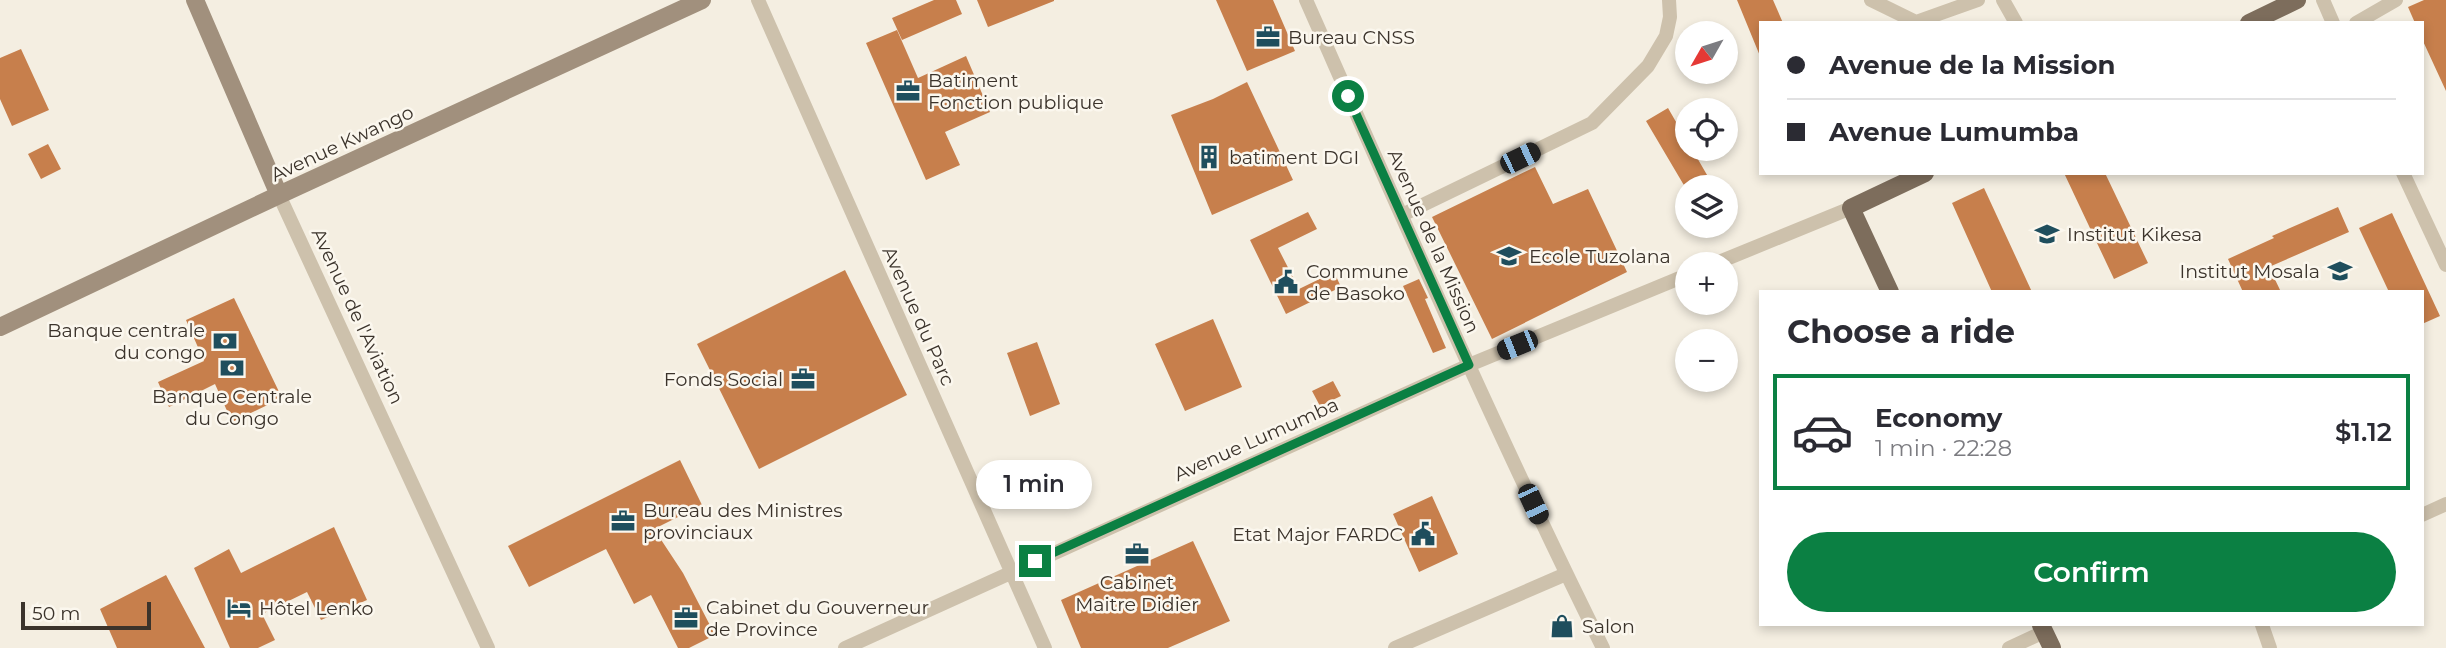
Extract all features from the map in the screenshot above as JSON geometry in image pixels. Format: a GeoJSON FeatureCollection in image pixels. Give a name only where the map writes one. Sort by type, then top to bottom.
{"type":"FeatureCollection","features":[{"type":"Feature","properties":{"kind":"main road"},"geometry":{"type":"LineString","coordinates":[[2253,21],[2297,0]]}},
{"type":"Feature","properties":{"kind":"main road"},"geometry":{"type":"LineString","coordinates":[[1889,290],[1851,208],[1921,175]]}},
{"type":"Feature","properties":{"kind":"street","name":"Avenue de l'Aviation"},"geometry":{"type":"LineString","coordinates":[[195,0],[279,195],[488,648]]}},
{"type":"Feature","properties":{"kind":"street","name":"Avenue Kwango"},"geometry":{"type":"LineString","coordinates":[[0,327],[702,0]]}},
{"type":"Feature","properties":{"kind":"street","name":"Avenue du Parc"},"geometry":{"type":"LineString","coordinates":[[758,0],[1045,648]]}},
{"type":"Feature","properties":{"kind":"street","name":"Avenue de la Mission"},"geometry":{"type":"LineString","coordinates":[[1306,0],[1469,365],[1603,648]]}},
{"type":"Feature","properties":{"kind":"street"},"geometry":{"type":"LineString","coordinates":[[1402,215],[1592,123],[1648,66],[1666,36],[1670,18],[1669,0]]}},
{"type":"Feature","properties":{"kind":"street"},"geometry":{"type":"LineString","coordinates":[[1871,0],[1914,21]]}},
{"type":"Feature","properties":{"kind":"street"},"geometry":{"type":"LineString","coordinates":[[1919,21],[1978,0]]}},
{"type":"Feature","properties":{"kind":"street"},"geometry":{"type":"LineString","coordinates":[[2003,0],[2015,21]]}},
{"type":"Feature","properties":{"kind":"street"},"geometry":{"type":"LineString","coordinates":[[2323,0],[2332,21]]}},
{"type":"Feature","properties":{"kind":"street"},"geometry":{"type":"LineString","coordinates":[[2359,21],[2396,0]]}},
{"type":"Feature","properties":{"kind":"street"},"geometry":{"type":"LineString","coordinates":[[2404,175],[2446,265]]}},
{"type":"Feature","properties":{"kind":"street"},"geometry":{"type":"LineString","coordinates":[[1738,254],[1851,208]]}},
{"type":"Feature","properties":{"kind":"street","name":"Avenue Lumumba"},"geometry":{"type":"LineString","coordinates":[[845,648],[1469,365],[1675,280]]}},
{"type":"Feature","properties":{"kind":"street"},"geometry":{"type":"LineString","coordinates":[[2424,513],[2446,504]]}},
{"type":"Feature","properties":{"kind":"street"},"geometry":{"type":"LineString","coordinates":[[1395,648],[1566,574]]}},
{"type":"Feature","properties":{"kind":"street"},"geometry":{"type":"LineString","coordinates":[[2262,626],[2270,648]]}},
{"type":"Feature","properties":{"kind":"street"},"geometry":{"type":"LineString","coordinates":[[2009,648],[2046,635]]}},
{"type":"Feature","properties":{"kind":"building"},"geometry":{"type":"Polygon","coordinates":[[[934,0],[956,0],[962,14],[902,40],[892,18],[934,0]]]}},
{"type":"Feature","properties":{"kind":"building"},"geometry":{"type":"Polygon","coordinates":[[[977,0],[1054,0],[1054,1],[988,27],[977,0]]]}},
{"type":"Feature","properties":{"kind":"building"},"geometry":{"type":"Polygon","coordinates":[[[1216,0],[1273,0],[1295,51],[1247,71],[1216,0]]]}},
{"type":"Feature","properties":{"kind":"building"},"geometry":{"type":"Polygon","coordinates":[[[1737,0],[1773,0],[1782,21],[1759,21],[1759,54],[1737,0]]]}},
{"type":"Feature","properties":{"kind":"building"},"geometry":{"type":"Polygon","coordinates":[[[2424,0],[2446,0],[2446,91],[2424,43],[2424,21],[2414,21],[2408,7],[2424,0]]]}},
{"type":"Feature","properties":{"kind":"building"},"geometry":{"type":"Polygon","coordinates":[[[897,30],[918,78],[966,56],[990,112],[945,132],[960,165],[926,180],[866,43],[897,30]]]}},
{"type":"Feature","properties":{"kind":"building"},"geometry":{"type":"Polygon","coordinates":[[[21,49],[49,110],[12,126],[0,99],[0,58],[21,49]]]}},
{"type":"Feature","properties":{"kind":"building"},"geometry":{"type":"Polygon","coordinates":[[[1247,82],[1293,180],[1212,215],[1171,115],[1247,82]]]}},
{"type":"Feature","properties":{"kind":"building"},"geometry":{"type":"Polygon","coordinates":[[[1668,108],[1675,120],[1675,161],[1699,161],[1707,175],[1678,175],[1646,121],[1668,108]]]}},
{"type":"Feature","properties":{"kind":"building"},"geometry":{"type":"Polygon","coordinates":[[[48,144],[61,169],[41,179],[28,154],[48,144]]]}},
{"type":"Feature","properties":{"kind":"building"},"geometry":{"type":"Polygon","coordinates":[[[1535,167],[1553,204],[1588,189],[1627,272],[1492,339],[1432,217],[1535,167]]]}},
{"type":"Feature","properties":{"kind":"building"},"geometry":{"type":"Polygon","coordinates":[[[2065,175],[2106,175],[2148,263],[2114,279],[2065,175]]]}},
{"type":"Feature","properties":{"kind":"building"},"geometry":{"type":"Polygon","coordinates":[[[1984,188],[2031,290],[1991,290],[1952,203],[1984,188]]]}},
{"type":"Feature","properties":{"kind":"building"},"geometry":{"type":"Polygon","coordinates":[[[2338,207],[2349,232],[2269,267],[2280,290],[2242,290],[2228,259],[2274,238],[2272,236],[2338,207]]]}},
{"type":"Feature","properties":{"kind":"building"},"geometry":{"type":"Polygon","coordinates":[[[1308,212],[1317,229],[1278,248],[1299,289],[1334,272],[1341,287],[1286,314],[1250,240],[1308,212]]]}},
{"type":"Feature","properties":{"kind":"building"},"geometry":{"type":"Polygon","coordinates":[[[2392,213],[2440,316],[2424,323],[2424,290],[2388,290],[2359,228],[2392,213]]]}},
{"type":"Feature","properties":{"kind":"building"},"geometry":{"type":"Polygon","coordinates":[[[845,270],[907,395],[759,469],[697,344],[845,270]]]}},
{"type":"Feature","properties":{"kind":"building"},"geometry":{"type":"Polygon","coordinates":[[[1419,279],[1446,348],[1433,353],[1403,286],[1419,279]]]}},
{"type":"Feature","properties":{"kind":"building","name":"Banque centrale du congo"},"geometry":{"type":"Polygon","coordinates":[[[234,298],[282,398],[232,422],[215,384],[169,407],[158,382],[204,361],[186,320],[234,298]]]}},
{"type":"Feature","properties":{"kind":"building"},"geometry":{"type":"Polygon","coordinates":[[[1213,319],[1242,387],[1185,411],[1155,344],[1213,319]]]}},
{"type":"Feature","properties":{"kind":"building"},"geometry":{"type":"Polygon","coordinates":[[[1037,342],[1060,404],[1030,416],[1007,353],[1037,342]]]}},
{"type":"Feature","properties":{"kind":"building"},"geometry":{"type":"Polygon","coordinates":[[[1333,381],[1341,396],[1320,406],[1312,391],[1333,381]]]}},
{"type":"Feature","properties":{"kind":"building"},"geometry":{"type":"Polygon","coordinates":[[[680,460],[702,505],[654,529],[683,573],[715,635],[689,648],[678,648],[651,595],[634,604],[606,549],[529,587],[508,546],[680,460]]]}},
{"type":"Feature","properties":{"kind":"building"},"geometry":{"type":"Polygon","coordinates":[[[1432,496],[1458,554],[1419,572],[1393,514],[1432,496]]]}},
{"type":"Feature","properties":{"kind":"building"},"geometry":{"type":"Polygon","coordinates":[[[334,527],[367,600],[321,620],[307,592],[262,614],[275,640],[258,648],[230,648],[194,568],[229,549],[241,573],[334,527]]]}},
{"type":"Feature","properties":{"kind":"building"},"geometry":{"type":"Polygon","coordinates":[[[1193,541],[1230,621],[1168,648],[1081,648],[1061,600],[1193,541]]]}},
{"type":"Feature","properties":{"kind":"building"},"geometry":{"type":"Polygon","coordinates":[[[166,575],[205,648],[117,648],[100,609],[166,575]]]}},
{"type":"Feature","properties":{"kind":"place","name":"Bureau CNSS"},"geometry":{"type":"Point","coordinates":[1268,37]}},
{"type":"Feature","properties":{"kind":"place","name":"Batiment Fonction publique"},"geometry":{"type":"Point","coordinates":[908,91]}},
{"type":"Feature","properties":{"kind":"place","name":"batiment DGI"},"geometry":{"type":"Point","coordinates":[1209,157]}},
{"type":"Feature","properties":{"kind":"place","name":"Institut Kikesa"},"geometry":{"type":"Point","coordinates":[2047,234]}},
{"type":"Feature","properties":{"kind":"place","name":"Ecole Tuzolana"},"geometry":{"type":"Point","coordinates":[1509,256]}},
{"type":"Feature","properties":{"kind":"place","name":"Institut Mosala"},"geometry":{"type":"Point","coordinates":[2340,271]}},
{"type":"Feature","properties":{"kind":"place","name":"Commune de Basoko"},"geometry":{"type":"Point","coordinates":[1286,282]}},
{"type":"Feature","properties":{"kind":"place","name":"Banque centrale du congo"},"geometry":{"type":"Point","coordinates":[225,341]}},
{"type":"Feature","properties":{"kind":"place","name":"Banque Centrale du Congo"},"geometry":{"type":"Point","coordinates":[232,368]}},
{"type":"Feature","properties":{"kind":"place","name":"Fonds Social"},"geometry":{"type":"Point","coordinates":[803,379]}},
{"type":"Feature","properties":{"kind":"place","name":"Bureau des Ministres provinciaux"},"geometry":{"type":"Point","coordinates":[623,521]}},
{"type":"Feature","properties":{"kind":"place","name":"Etat Major FARDC"},"geometry":{"type":"Point","coordinates":[1423,534]}},
{"type":"Feature","properties":{"kind":"place","name":"Cabinet Maitre Didier"},"geometry":{"type":"Point","coordinates":[1137,554]}},
{"type":"Feature","properties":{"kind":"place","name":"Hôtel Lenko"},"geometry":{"type":"Point","coordinates":[239,608]}},
{"type":"Feature","properties":{"kind":"place","name":"Cabinet du Gouverneur de Province"},"geometry":{"type":"Point","coordinates":[686,618]}},
{"type":"Feature","properties":{"kind":"place","name":"Salon"},"geometry":{"type":"Point","coordinates":[1562,626]}},
{"type":"Feature","properties":{"kind":"route"},"geometry":{"type":"LineString","coordinates":[[1035,561],[1469,365],[1348,96]]}}]}
